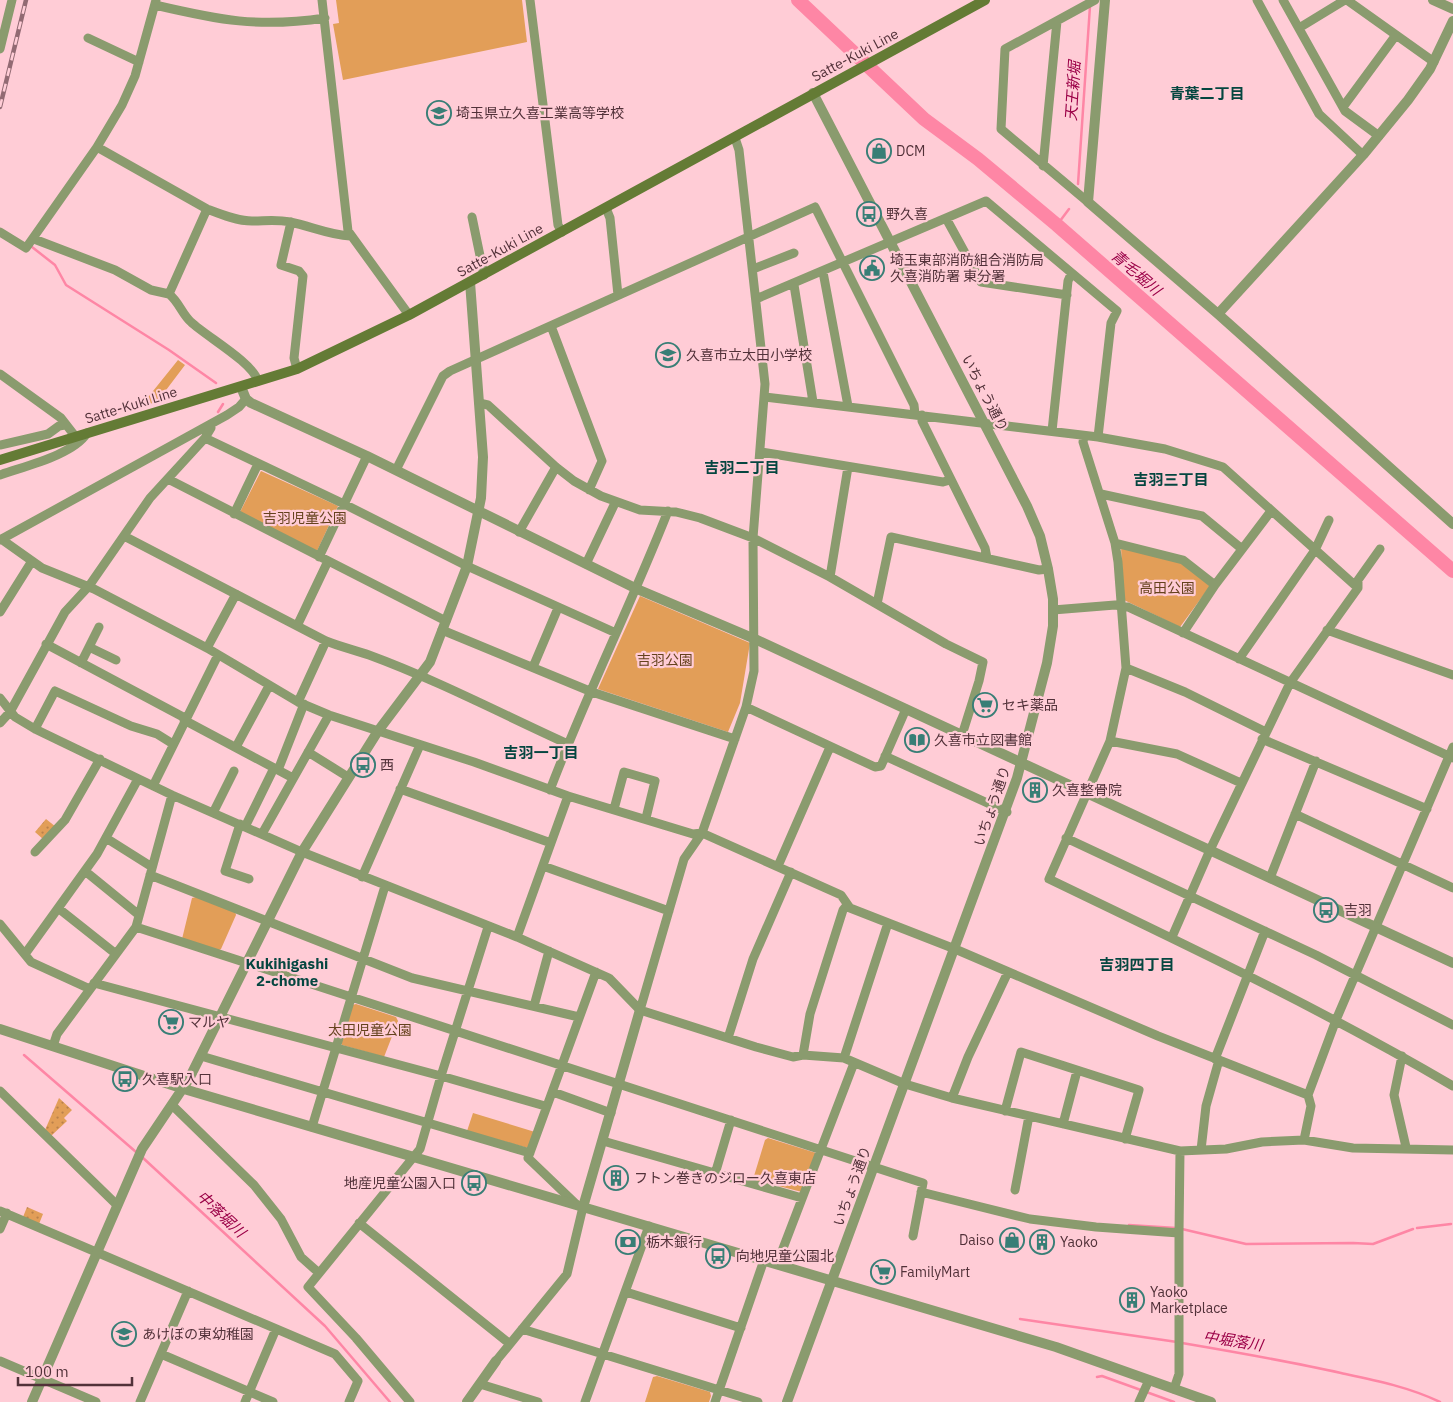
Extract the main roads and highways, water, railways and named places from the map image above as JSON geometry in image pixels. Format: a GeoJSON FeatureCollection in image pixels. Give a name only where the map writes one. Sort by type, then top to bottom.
{"type":"FeatureCollection","features":[{"type":"Feature","properties":{"kind":"main road","name":"Satte-Kuki Line"},"geometry":{"type":"LineString","coordinates":[[0,460],[297,369],[409,315],[484,275],[984,0]]}},
{"type":"Feature","properties":{"kind":"waterway","name":"青毛堀川"},"geometry":{"type":"LineString","coordinates":[[798,0],[924,119],[978,159],[1057,225],[1453,571]]}},
{"type":"Feature","properties":{"kind":"waterway","name":"天王新堀"},"geometry":{"type":"LineString","coordinates":[[1078,184],[1090,6]]}},
{"type":"Feature","properties":{"kind":"waterway"},"geometry":{"type":"LineString","coordinates":[[1057,225],[1069,209]]}},
{"type":"Feature","properties":{"kind":"waterway"},"geometry":{"type":"LineString","coordinates":[[32,247],[55,265],[66,285],[169,350],[216,383]]}},
{"type":"Feature","properties":{"kind":"waterway"},"geometry":{"type":"LineString","coordinates":[[218,412],[223,404]]}},
{"type":"Feature","properties":{"kind":"waterway","name":"中落堀川"},"geometry":{"type":"LineString","coordinates":[[24,1055],[136,1152]]}},
{"type":"Feature","properties":{"kind":"waterway","name":"中落堀川"},"geometry":{"type":"LineString","coordinates":[[142,1157],[325,1326],[390,1402]]}},
{"type":"Feature","properties":{"kind":"waterway"},"geometry":{"type":"LineString","coordinates":[[1417,1228],[1451,1224]]}},
{"type":"Feature","properties":{"kind":"waterway"},"geometry":{"type":"LineString","coordinates":[[1129,1225],[1176,1228]]}},
{"type":"Feature","properties":{"kind":"waterway"},"geometry":{"type":"LineString","coordinates":[[1182,1229],[1246,1244],[1373,1244],[1413,1229]]}},
{"type":"Feature","properties":{"kind":"waterway","name":"中堀落川"},"geometry":{"type":"LineString","coordinates":[[1020,1319],[1177,1342]]}},
{"type":"Feature","properties":{"kind":"waterway","name":"中堀落川"},"geometry":{"type":"LineString","coordinates":[[1182,1343],[1366,1378],[1404,1388],[1440,1402]]}},
{"type":"Feature","properties":{"kind":"waterway"},"geometry":{"type":"LineString","coordinates":[[1097,1377],[1102,1376],[1174,1402]]}},
{"type":"Feature","properties":{"kind":"railway"},"geometry":{"type":"LineString","coordinates":[[0,107],[26,0]]}},
{"type":"Feature","properties":{"kind":"place","name":"埼玉県立久喜工業高等学校"},"geometry":{"type":"Point","coordinates":[439,113]}},
{"type":"Feature","properties":{"kind":"place","name":"DCM"},"geometry":{"type":"Point","coordinates":[879,151]}},
{"type":"Feature","properties":{"kind":"place","name":"野久喜"},"geometry":{"type":"Point","coordinates":[869,214]}},
{"type":"Feature","properties":{"kind":"place","name":"埼玉東部消防組合消防局 久喜消防署 東分署"},"geometry":{"type":"Point","coordinates":[872,268]}},
{"type":"Feature","properties":{"kind":"place","name":"久喜市立太田小学校"},"geometry":{"type":"Point","coordinates":[668,355]}},
{"type":"Feature","properties":{"kind":"place","name":"セキ薬品"},"geometry":{"type":"Point","coordinates":[985,705]}},
{"type":"Feature","properties":{"kind":"place","name":"久喜市立図書館"},"geometry":{"type":"Point","coordinates":[917,740]}},
{"type":"Feature","properties":{"kind":"place","name":"西"},"geometry":{"type":"Point","coordinates":[363,765]}},
{"type":"Feature","properties":{"kind":"place","name":"久喜整骨院"},"geometry":{"type":"Point","coordinates":[1035,790]}},
{"type":"Feature","properties":{"kind":"place","name":"吉羽"},"geometry":{"type":"Point","coordinates":[1326,910]}},
{"type":"Feature","properties":{"kind":"place","name":"マルヤ"},"geometry":{"type":"Point","coordinates":[171,1022]}},
{"type":"Feature","properties":{"kind":"place","name":"久喜駅入口"},"geometry":{"type":"Point","coordinates":[125,1079]}},
{"type":"Feature","properties":{"kind":"place","name":"フトン巻きのジロー久喜東店"},"geometry":{"type":"Point","coordinates":[616,1178]}},
{"type":"Feature","properties":{"kind":"place","name":"地産児童公園入口"},"geometry":{"type":"Point","coordinates":[474,1183]}},
{"type":"Feature","properties":{"kind":"place","name":"Daiso"},"geometry":{"type":"Point","coordinates":[1012,1240]}},
{"type":"Feature","properties":{"kind":"place","name":"栃木銀行"},"geometry":{"type":"Point","coordinates":[628,1242]}},
{"type":"Feature","properties":{"kind":"place","name":"Yaoko"},"geometry":{"type":"Point","coordinates":[1042,1242]}},
{"type":"Feature","properties":{"kind":"place","name":"向地児童公園北"},"geometry":{"type":"Point","coordinates":[718,1256]}},
{"type":"Feature","properties":{"kind":"place","name":"FamilyMart"},"geometry":{"type":"Point","coordinates":[883,1272]}},
{"type":"Feature","properties":{"kind":"place","name":"Yaoko Marketplace"},"geometry":{"type":"Point","coordinates":[1132,1300]}},
{"type":"Feature","properties":{"kind":"place","name":"あけぼの東幼稚園"},"geometry":{"type":"Point","coordinates":[124,1334]}},
{"type":"Feature","properties":{"kind":"district","name":"青葉二丁目"},"geometry":{"type":"Point","coordinates":[1207,94]}},
{"type":"Feature","properties":{"kind":"district","name":"吉羽二丁目"},"geometry":{"type":"Point","coordinates":[742,468]}},
{"type":"Feature","properties":{"kind":"district","name":"吉羽三丁目"},"geometry":{"type":"Point","coordinates":[1171,480]}},
{"type":"Feature","properties":{"kind":"district","name":"吉羽一丁目"},"geometry":{"type":"Point","coordinates":[541,753]}},
{"type":"Feature","properties":{"kind":"district","name":"吉羽四丁目"},"geometry":{"type":"Point","coordinates":[1137,965]}},
{"type":"Feature","properties":{"kind":"district","name":"Kukihigashi 2-chome"},"geometry":{"type":"Point","coordinates":[287,972]}},
{"type":"Feature","properties":{"kind":"park label","name":"吉羽児童公園"},"geometry":{"type":"Point","coordinates":[305,518]}},
{"type":"Feature","properties":{"kind":"park label","name":"高田公園"},"geometry":{"type":"Point","coordinates":[1167,588]}},
{"type":"Feature","properties":{"kind":"park label","name":"吉羽公園"},"geometry":{"type":"Point","coordinates":[665,660]}},
{"type":"Feature","properties":{"kind":"park label","name":"太田児童公園"},"geometry":{"type":"Point","coordinates":[370,1030]}}]}
